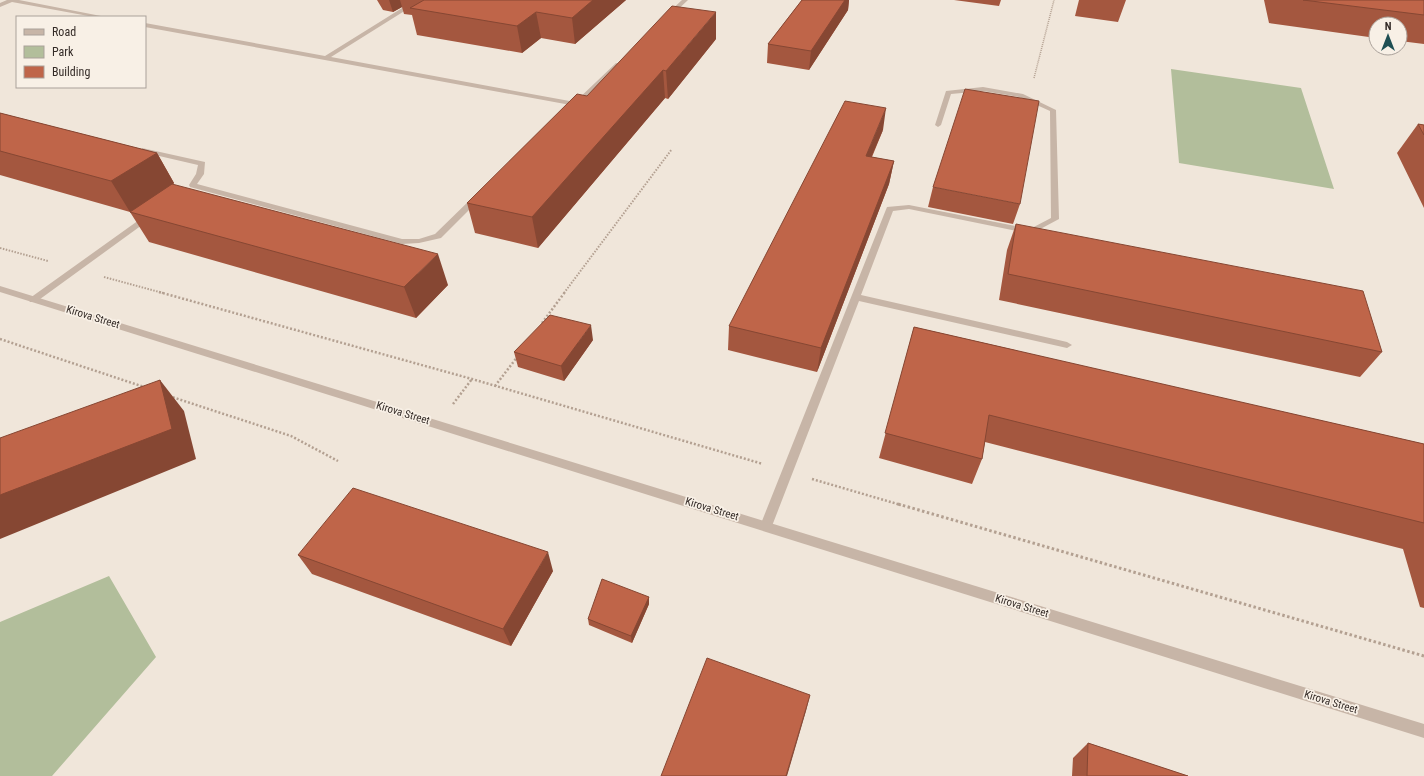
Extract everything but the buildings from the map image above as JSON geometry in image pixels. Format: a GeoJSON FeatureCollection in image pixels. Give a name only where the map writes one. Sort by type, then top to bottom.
{"type":"FeatureCollection","features":[{"type":"Feature","properties":{"kind":"street"},"geometry":{"type":"LineString","coordinates":[[0,5],[11,0],[98,16]]}},
{"type":"Feature","properties":{"kind":"street"},"geometry":{"type":"LineString","coordinates":[[662,22],[685,0]]}},
{"type":"Feature","properties":{"kind":"street"},"geometry":{"type":"LineString","coordinates":[[326,58],[419,2]]}},
{"type":"Feature","properties":{"kind":"street"},"geometry":{"type":"LineString","coordinates":[[146,25],[326,58],[573,107],[622,60]]}},
{"type":"Feature","properties":{"kind":"street"},"geometry":{"type":"LineString","coordinates":[[766,526],[890,209],[909,207],[1031,232],[1055,218],[1053,110],[1021,95],[983,89],[948,92],[938,125]]}},
{"type":"Feature","properties":{"kind":"street"},"geometry":{"type":"LineString","coordinates":[[141,150],[202,164],[200,174],[189,187],[402,242],[418,241],[438,236],[484,192]]}},
{"type":"Feature","properties":{"kind":"street"},"geometry":{"type":"LineString","coordinates":[[33,300],[154,213]]}},
{"type":"Feature","properties":{"kind":"street","name":"Kirova Street"},"geometry":{"type":"LineString","coordinates":[[0,289],[1424,731]]}},
{"type":"Feature","properties":{"kind":"street"},"geometry":{"type":"LineString","coordinates":[[856,297],[1067,345]]}},
{"type":"Feature","properties":{"kind":"path"},"geometry":{"type":"LineString","coordinates":[[1032,82],[1054,0]]}},
{"type":"Feature","properties":{"kind":"path"},"geometry":{"type":"LineString","coordinates":[[542,324],[672,149]]}},
{"type":"Feature","properties":{"kind":"path"},"geometry":{"type":"LineString","coordinates":[[0,248],[472,379],[1424,656]]}},
{"type":"Feature","properties":{"kind":"path"},"geometry":{"type":"LineString","coordinates":[[0,339],[149,389]]}},
{"type":"Feature","properties":{"kind":"path"},"geometry":{"type":"LineString","coordinates":[[495,386],[518,355]]}},
{"type":"Feature","properties":{"kind":"path"},"geometry":{"type":"LineString","coordinates":[[436,424],[472,379]]}},
{"type":"Feature","properties":{"kind":"path"},"geometry":{"type":"LineString","coordinates":[[164,394],[290,436],[338,461]]}},
{"type":"Feature","properties":{"kind":"green space"},"geometry":{"type":"Polygon","coordinates":[[[1171,69],[1301,88],[1334,189],[1179,163],[1171,69]]]}},
{"type":"Feature","properties":{"kind":"green space"},"geometry":{"type":"Polygon","coordinates":[[[109,576],[156,657],[52,776],[0,776],[0,622],[109,576]]]}}]}
